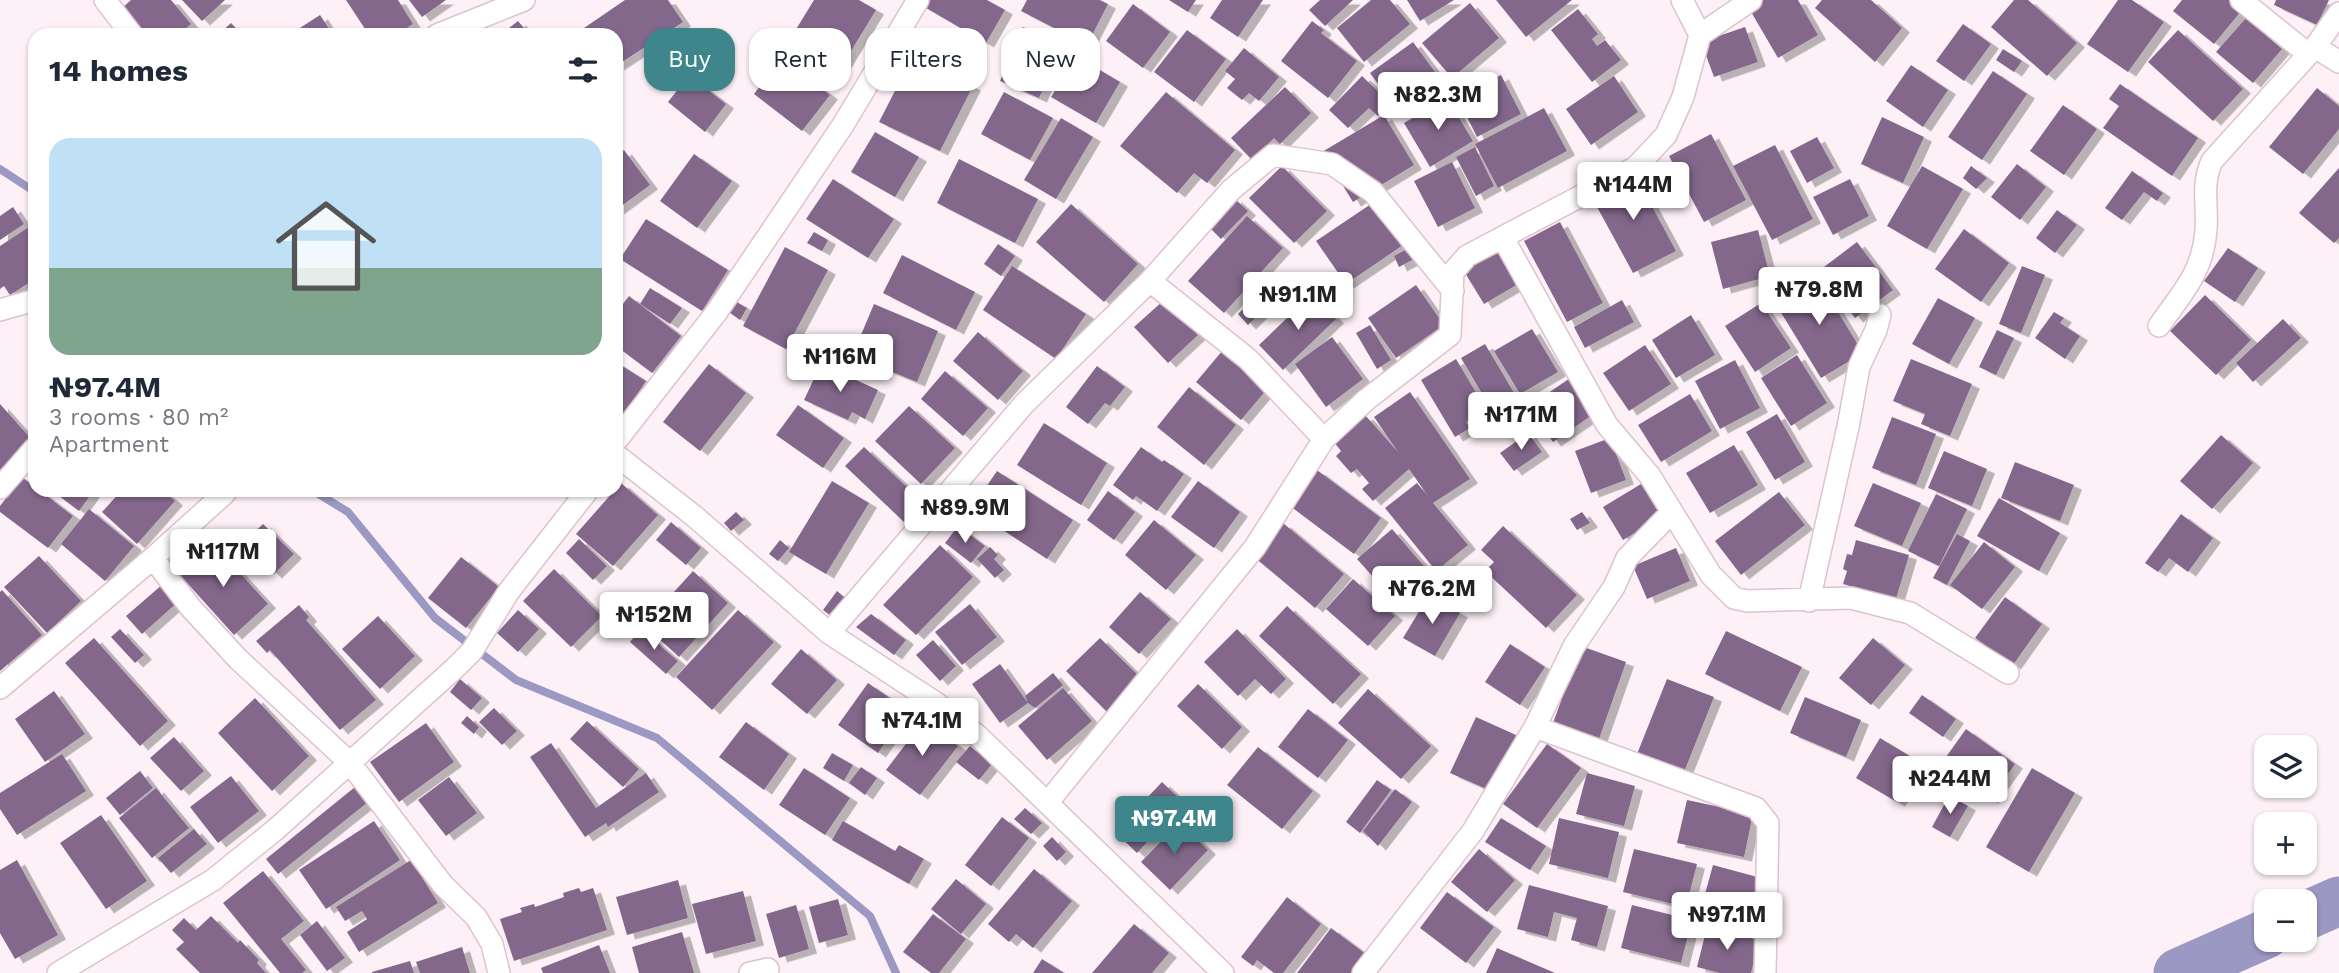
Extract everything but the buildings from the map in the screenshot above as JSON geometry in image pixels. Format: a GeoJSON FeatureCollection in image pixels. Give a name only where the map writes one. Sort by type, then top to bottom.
{"type":"FeatureCollection","features":[{"type":"Feature","properties":{"kind":"street"},"geometry":{"type":"LineString","coordinates":[[105,0],[127,28]]}},
{"type":"Feature","properties":{"kind":"street"},"geometry":{"type":"LineString","coordinates":[[454,28],[524,0]]}},
{"type":"Feature","properties":{"kind":"street"},"geometry":{"type":"LineString","coordinates":[[623,442],[716,313],[843,125],[918,0]]}},
{"type":"Feature","properties":{"kind":"street"},"geometry":{"type":"LineString","coordinates":[[1682,0],[1700,35]]}},
{"type":"Feature","properties":{"kind":"street"},"geometry":{"type":"LineString","coordinates":[[1048,802],[1255,547],[1324,439],[1366,400],[1450,335],[1453,272],[1467,256],[1636,167],[1666,135],[1683,97],[1700,35],[1751,0]]}},
{"type":"Feature","properties":{"kind":"street"},"geometry":{"type":"LineString","coordinates":[[2241,0],[2312,50],[2339,62]]}},
{"type":"Feature","properties":{"kind":"street"},"geometry":{"type":"LineString","coordinates":[[2159,326],[2198,270],[2206,231],[2206,175],[2212,161],[2312,50],[2339,13]]}},
{"type":"Feature","properties":{"kind":"street"},"geometry":{"type":"LineString","coordinates":[[829,634],[1024,404],[1150,281],[1231,190],[1273,155],[1332,164],[1373,192],[1453,291]]}},
{"type":"Feature","properties":{"kind":"street"},"geometry":{"type":"LineString","coordinates":[[1503,238],[1607,425],[1650,476],[1711,575],[1734,598],[1747,601],[1851,598],[1910,613],[2008,673]]}},
{"type":"Feature","properties":{"kind":"street"},"geometry":{"type":"LineString","coordinates":[[1150,281],[1248,359],[1324,439]]}},
{"type":"Feature","properties":{"kind":"street"},"geometry":{"type":"LineString","coordinates":[[0,310],[28,302]]}},
{"type":"Feature","properties":{"kind":"street"},"geometry":{"type":"LineString","coordinates":[[1808,601],[1848,427],[1858,367],[1876,330],[1880,315]]}},
{"type":"Feature","properties":{"kind":"street"},"geometry":{"type":"LineString","coordinates":[[0,488],[28,457]]}},
{"type":"Feature","properties":{"kind":"street"},"geometry":{"type":"LineString","coordinates":[[623,458],[829,634],[936,702],[978,736],[1223,973]]}},
{"type":"Feature","properties":{"kind":"street"},"geometry":{"type":"LineString","coordinates":[[0,688],[221,497]]}},
{"type":"Feature","properties":{"kind":"street"},"geometry":{"type":"LineString","coordinates":[[58,973],[213,880],[350,764],[472,651],[509,591],[583,497]]}},
{"type":"Feature","properties":{"kind":"street"},"geometry":{"type":"LineString","coordinates":[[1363,973],[1473,831],[1535,727],[1574,646],[1614,587],[1627,558],[1672,512]]}},
{"type":"Feature","properties":{"kind":"street"},"geometry":{"type":"LineString","coordinates":[[153,558],[191,608],[238,659],[350,764],[443,885],[476,917],[492,944],[499,973]]}},
{"type":"Feature","properties":{"kind":"street"},"geometry":{"type":"LineString","coordinates":[[1535,727],[1756,808],[1763,814],[1768,824],[1765,973]]}},
{"type":"Feature","properties":{"kind":"waterway"},"geometry":{"type":"LineString","coordinates":[[0,169],[28,187]]}},
{"type":"Feature","properties":{"kind":"waterway"},"geometry":{"type":"LineString","coordinates":[[323,497],[348,512],[435,618],[516,680],[657,738],[870,916],[896,973]]}},
{"type":"Feature","properties":{"kind":"waterway"},"geometry":{"type":"LineString","coordinates":[[2317,911],[2339,901]]}},
{"type":"Feature","properties":{"kind":"waterway"},"geometry":{"type":"LineString","coordinates":[[2178,973],[2254,939]]}}]}
